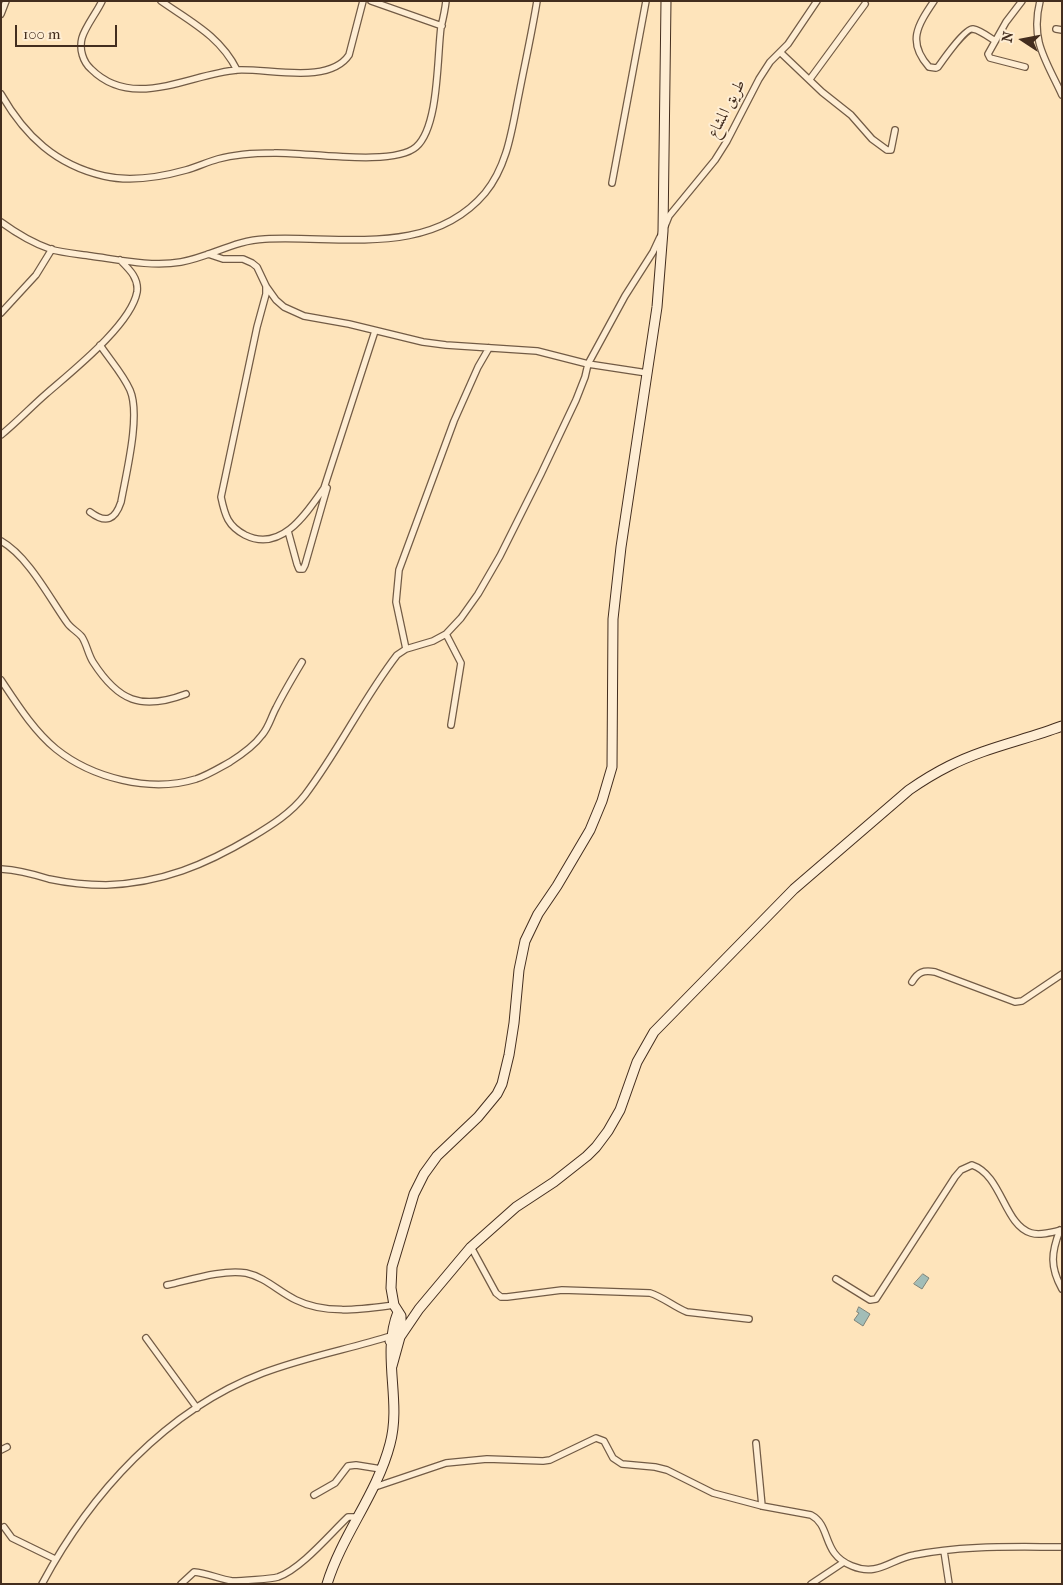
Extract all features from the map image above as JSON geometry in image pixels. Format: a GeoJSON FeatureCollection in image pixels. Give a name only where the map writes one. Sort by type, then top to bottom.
{"type":"FeatureCollection","features":[{"type":"Feature","properties":{"kind":"street"},"geometry":{"type":"LineString","coordinates":[[1,14],[6,1]]}},
{"type":"Feature","properties":{"kind":"street"},"geometry":{"type":"LineString","coordinates":[[102,1],[82,38],[81,53],[88,66],[98,77],[117,85],[137,89],[161,88],[208,75],[236,70],[308,72],[337,67],[349,55],[363,1]]}},
{"type":"Feature","properties":{"kind":"street"},"geometry":{"type":"LineString","coordinates":[[161,1],[216,40],[230,56],[236,70]]}},
{"type":"Feature","properties":{"kind":"street"},"geometry":{"type":"LineString","coordinates":[[371,1],[442,26]]}},
{"type":"Feature","properties":{"kind":"street"},"geometry":{"type":"LineString","coordinates":[[1,94],[9,108],[42,147],[61,160],[103,176],[124,179],[158,175],[186,170],[218,159],[276,152],[320,156],[388,157],[415,149],[428,130],[434,106],[446,1]]}},
{"type":"Feature","properties":{"kind":"street"},"geometry":{"type":"LineString","coordinates":[[1,222],[18,234],[52,250],[120,260],[170,263],[190,260],[239,242],[252,240],[294,238],[359,240],[392,238],[422,233],[446,225],[468,209],[485,193],[498,173],[508,148],[536,1]]}},
{"type":"Feature","properties":{"kind":"street"},"geometry":{"type":"LineString","coordinates":[[612,183],[646,1]]}},
{"type":"Feature","properties":{"kind":"street"},"geometry":{"type":"LineString","coordinates":[[327,1584],[338,1554],[381,1469],[390,1444],[392,1430],[392,1366],[389,1354],[395,1332],[396,1309],[391,1288],[392,1268],[414,1194],[424,1174],[437,1156],[478,1117],[497,1094],[502,1084],[509,1055],[519,970],[525,941],[538,914],[590,830],[608,784],[614,751],[613,619],[621,547],[656,307],[663,231],[666,1]]}},
{"type":"Feature","properties":{"kind":"street","name":"طريق المشاع"},"geometry":{"type":"LineString","coordinates":[[446,634],[461,618],[500,556],[576,400],[588,364],[625,296],[653,252],[669,216],[715,160],[727,141],[758,79],[793,36],[817,1]]}},
{"type":"Feature","properties":{"kind":"street"},"geometry":{"type":"LineString","coordinates":[[934,1],[917,32],[915,40],[918,50],[929,67],[938,67],[948,52],[968,30],[973,29],[995,41]]}},
{"type":"Feature","properties":{"kind":"street"},"geometry":{"type":"LineString","coordinates":[[1022,1],[1006,22],[989,52],[990,58],[1025,67]]}},
{"type":"Feature","properties":{"kind":"street"},"geometry":{"type":"LineString","coordinates":[[1040,1],[1037,16],[1038,42],[1062,95]]}},
{"type":"Feature","properties":{"kind":"street"},"geometry":{"type":"LineString","coordinates":[[810,79],[865,4]]}},
{"type":"Feature","properties":{"kind":"street"},"geometry":{"type":"LineString","coordinates":[[780,52],[833,102],[850,115],[872,139],[890,151],[893,146],[895,130]]}},
{"type":"Feature","properties":{"kind":"street"},"geometry":{"type":"LineString","coordinates":[[1,313],[36,276],[52,250]]}},
{"type":"Feature","properties":{"kind":"street"},"geometry":{"type":"LineString","coordinates":[[208,254],[223,260],[243,258],[248,260],[257,267],[266,286],[276,300],[291,311],[304,316],[423,342],[537,351],[588,364],[647,373]]}},
{"type":"Feature","properties":{"kind":"street"},"geometry":{"type":"LineString","coordinates":[[1,435],[100,345],[127,314],[137,292],[136,280],[131,271],[120,260]]}},
{"type":"Feature","properties":{"kind":"street"},"geometry":{"type":"LineString","coordinates":[[266,286],[266,294],[220,498],[224,515],[235,530],[253,538],[273,539],[288,531],[310,508],[324,488],[375,331]]}},
{"type":"Feature","properties":{"kind":"street"},"geometry":{"type":"LineString","coordinates":[[90,512],[99,519],[108,519],[118,511],[133,430],[134,408],[130,391],[100,345]]}},
{"type":"Feature","properties":{"kind":"street"},"geometry":{"type":"LineString","coordinates":[[406,649],[396,602],[399,570],[454,421],[478,367],[489,348]]}},
{"type":"Feature","properties":{"kind":"street"},"geometry":{"type":"LineString","coordinates":[[288,531],[297,564],[299,568],[303,569],[321,510],[330,472]]}},
{"type":"Feature","properties":{"kind":"street"},"geometry":{"type":"LineString","coordinates":[[1,541],[14,551],[40,581],[69,625],[82,638],[92,660],[117,692],[138,700],[152,702],[186,694]]}},
{"type":"Feature","properties":{"kind":"street"},"geometry":{"type":"LineString","coordinates":[[1,869],[74,883],[106,884],[145,881],[208,862],[268,828],[294,807],[305,795],[341,742],[397,655],[406,649],[433,641],[446,634],[461,664],[451,726]]}},
{"type":"Feature","properties":{"kind":"street"},"geometry":{"type":"LineString","coordinates":[[1,680],[20,708],[55,748],[80,766],[97,773],[125,780],[159,784],[181,782],[211,773],[252,746],[269,726],[275,711],[302,662]]}},
{"type":"Feature","properties":{"kind":"street"},"geometry":{"type":"LineString","coordinates":[[42,1584],[56,1558],[87,1512],[141,1452],[196,1408],[239,1383],[265,1372],[395,1332],[419,1309],[471,1247],[516,1207],[554,1182],[596,1147],[620,1110],[637,1062],[654,1032],[794,889],[909,790],[929,776],[950,765],[1062,726]]}},
{"type":"Feature","properties":{"kind":"street"},"geometry":{"type":"LineString","coordinates":[[912,982],[923,971],[935,972],[1016,1002],[1022,1001],[1062,974]]}},
{"type":"Feature","properties":{"kind":"street"},"geometry":{"type":"LineString","coordinates":[[836,1279],[870,1300],[876,1299],[955,1177],[966,1166],[976,1166],[992,1178],[1007,1207],[1024,1228],[1038,1234],[1061,1230]]}},
{"type":"Feature","properties":{"kind":"street"},"geometry":{"type":"LineString","coordinates":[[1061,1230],[1052,1251],[1054,1271],[1062,1289]]}},
{"type":"Feature","properties":{"kind":"street"},"geometry":{"type":"LineString","coordinates":[[471,1247],[496,1293],[501,1296],[524,1296],[562,1290],[641,1293],[657,1295],[687,1312],[749,1319]]}},
{"type":"Feature","properties":{"kind":"street"},"geometry":{"type":"LineString","coordinates":[[167,1285],[236,1272],[258,1277],[296,1300],[315,1306],[330,1309],[396,1309]]}},
{"type":"Feature","properties":{"kind":"street"},"geometry":{"type":"LineString","coordinates":[[395,1332],[419,1309]]}},
{"type":"Feature","properties":{"kind":"street"},"geometry":{"type":"LineString","coordinates":[[146,1338],[196,1408]]}},
{"type":"Feature","properties":{"kind":"street"},"geometry":{"type":"LineString","coordinates":[[372,1488],[446,1463],[487,1459],[550,1460],[596,1438],[604,1441],[613,1458],[622,1464],[667,1470],[713,1493],[762,1506],[811,1515],[822,1525],[833,1552],[844,1562],[855,1567],[873,1570],[911,1555],[944,1550],[1009,1545],[1062,1546]]}},
{"type":"Feature","properties":{"kind":"street"},"geometry":{"type":"LineString","coordinates":[[756,1443],[762,1506]]}},
{"type":"Feature","properties":{"kind":"street"},"geometry":{"type":"LineString","coordinates":[[314,1495],[335,1483],[348,1466],[356,1465],[381,1469]]}},
{"type":"Feature","properties":{"kind":"street"},"geometry":{"type":"LineString","coordinates":[[181,1584],[194,1572],[232,1580],[278,1577],[292,1569],[314,1551],[348,1517],[357,1517]]}},
{"type":"Feature","properties":{"kind":"street"},"geometry":{"type":"LineString","coordinates":[[4,1527],[12,1538],[56,1558]]}},
{"type":"Feature","properties":{"kind":"street"},"geometry":{"type":"LineString","coordinates":[[944,1550],[949,1584]]}},
{"type":"Feature","properties":{"kind":"street"},"geometry":{"type":"LineString","coordinates":[[811,1584],[844,1562]]}},
{"type":"Feature","properties":{"kind":"water"},"geometry":{"type":"Polygon","coordinates":[[[923,1274],[929,1278],[922,1289],[914,1284],[923,1274]]]}},
{"type":"Feature","properties":{"kind":"water"},"geometry":{"type":"Polygon","coordinates":[[[859,1307],[870,1314],[863,1326],[854,1320],[859,1313],[857,1312],[859,1307]]]}}]}
